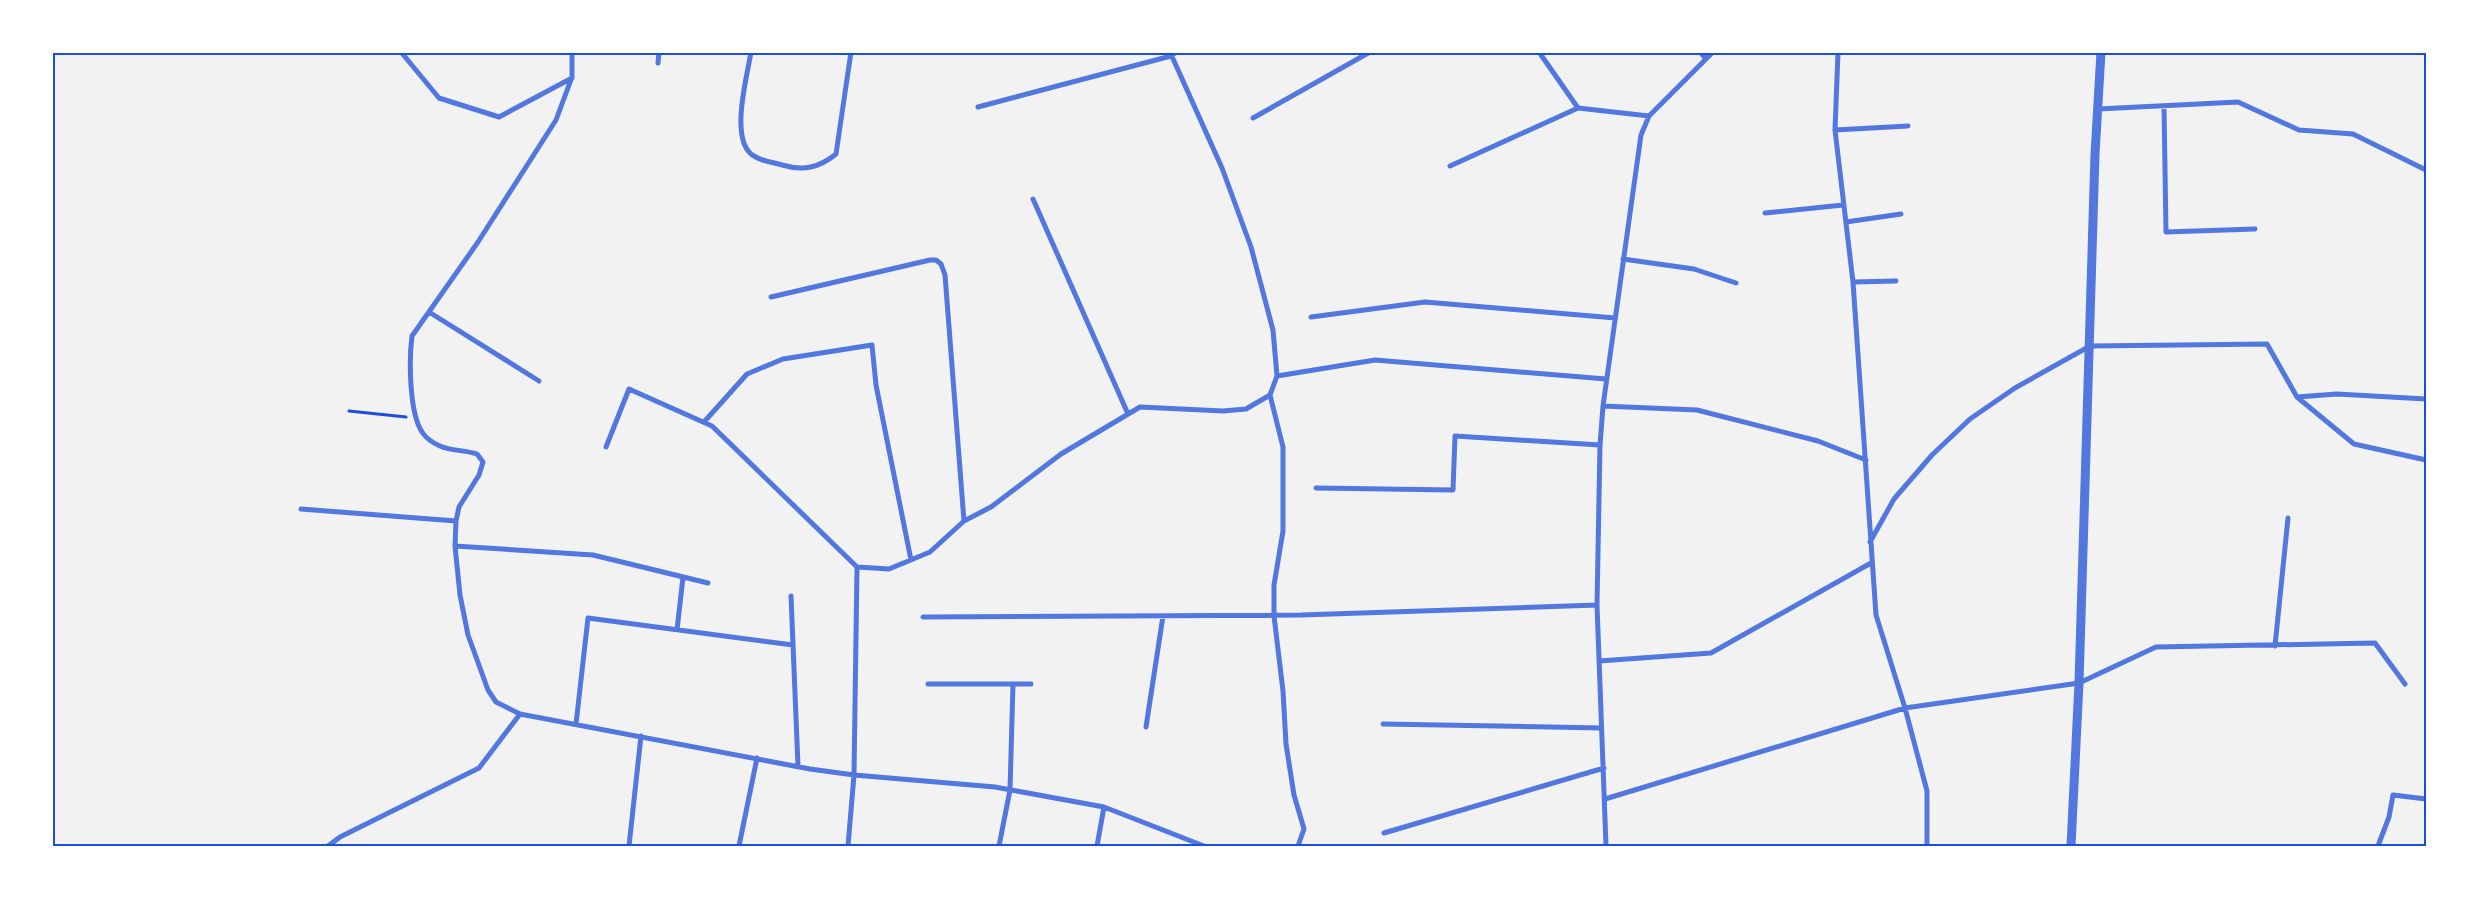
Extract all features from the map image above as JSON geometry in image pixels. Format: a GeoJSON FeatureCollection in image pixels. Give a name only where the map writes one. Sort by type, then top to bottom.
{"type":"FeatureCollection","features":[{"type":"Feature","properties":{"kind":"street"},"geometry":{"type":"LineString","coordinates":[[401,52],[439,98],[500,117],[572,77]]}},
{"type":"Feature","properties":{"kind":"street"},"geometry":{"type":"LineString","coordinates":[[572,52],[572,77],[556,120],[478,242],[412,336],[410,351],[416,418],[421,431],[428,439],[450,449],[477,454],[483,462],[479,475],[459,507],[456,520],[455,546],[468,635],[488,690],[496,702],[520,714],[798,766],[854,775],[1010,790],[1104,807],[1204,846]]}},
{"type":"Feature","properties":{"kind":"street"},"geometry":{"type":"LineString","coordinates":[[658,52],[658,63]]}},
{"type":"Feature","properties":{"kind":"street"},"geometry":{"type":"LineString","coordinates":[[751,52],[741,128],[744,142],[750,153],[764,160],[787,166],[817,167],[836,154],[851,52]]}},
{"type":"Feature","properties":{"kind":"street"},"geometry":{"type":"LineString","coordinates":[[1254,118],[1370,52]]}},
{"type":"Feature","properties":{"kind":"street"},"geometry":{"type":"LineString","coordinates":[[1539,52],[1578,108]]}},
{"type":"Feature","properties":{"kind":"street"},"geometry":{"type":"LineString","coordinates":[[1700,52],[1705,58]]}},
{"type":"Feature","properties":{"kind":"street"},"geometry":{"type":"LineString","coordinates":[[1606,846],[1597,605],[1600,445],[1606,379],[1642,135],[1649,116],[1713,52]]}},
{"type":"Feature","properties":{"kind":"street"},"geometry":{"type":"LineString","coordinates":[[1838,52],[1835,130],[1853,282],[1876,615],[1927,792],[1927,846]]}},
{"type":"Feature","properties":{"kind":"street"},"geometry":{"type":"LineString","coordinates":[[2071,846],[2079,683],[2101,52]]}},
{"type":"Feature","properties":{"kind":"street"},"geometry":{"type":"LineString","coordinates":[[978,107],[1172,54],[1222,168],[1251,247],[1274,330],[1277,376],[1270,395],[1283,447],[1283,531],[1274,585],[1274,616],[1283,690],[1286,744],[1294,795],[1304,829],[1298,846]]}},
{"type":"Feature","properties":{"kind":"street"},"geometry":{"type":"LineString","coordinates":[[2098,110],[2238,102],[2299,130],[2353,134],[2426,170]]}},
{"type":"Feature","properties":{"kind":"street"},"geometry":{"type":"LineString","coordinates":[[2164,106],[2166,232],[2254,229]]}},
{"type":"Feature","properties":{"kind":"street"},"geometry":{"type":"LineString","coordinates":[[1450,166],[1578,108],[1649,116]]}},
{"type":"Feature","properties":{"kind":"street"},"geometry":{"type":"LineString","coordinates":[[1835,130],[1908,126]]}},
{"type":"Feature","properties":{"kind":"street"},"geometry":{"type":"LineString","coordinates":[[1033,199],[1128,414]]}},
{"type":"Feature","properties":{"kind":"street"},"geometry":{"type":"LineString","coordinates":[[1766,214],[1843,205]]}},
{"type":"Feature","properties":{"kind":"street"},"geometry":{"type":"LineString","coordinates":[[1846,222],[1901,214]]}},
{"type":"Feature","properties":{"kind":"street"},"geometry":{"type":"LineString","coordinates":[[1623,259],[1694,269],[1736,283]]}},
{"type":"Feature","properties":{"kind":"street"},"geometry":{"type":"LineString","coordinates":[[770,297],[930,260],[936,260],[942,264],[945,275],[964,521]]}},
{"type":"Feature","properties":{"kind":"street"},"geometry":{"type":"LineString","coordinates":[[1853,282],[1896,281]]}},
{"type":"Feature","properties":{"kind":"street"},"geometry":{"type":"LineString","coordinates":[[1311,317],[1425,302],[1615,318]]}},
{"type":"Feature","properties":{"kind":"street"},"geometry":{"type":"LineString","coordinates":[[430,312],[539,381]]}},
{"type":"Feature","properties":{"kind":"street"},"geometry":{"type":"LineString","coordinates":[[1870,542],[1894,499],[1932,456],[1970,419],[2015,388],[2090,346],[2267,344],[2297,398],[2354,444],[2426,460]]}},
{"type":"Feature","properties":{"kind":"street"},"geometry":{"type":"LineString","coordinates":[[704,422],[747,374],[783,359],[872,345],[876,385],[911,560]]}},
{"type":"Feature","properties":{"kind":"street"},"geometry":{"type":"LineString","coordinates":[[1277,376],[1376,360],[1606,379]]}},
{"type":"Feature","properties":{"kind":"street"},"geometry":{"type":"LineString","coordinates":[[606,446],[629,389],[712,426],[857,567],[889,570],[930,552],[964,521],[991,507],[1061,454],[1140,407],[1223,411],[1246,409],[1270,395]]}},
{"type":"Feature","properties":{"kind":"street"},"geometry":{"type":"LineString","coordinates":[[2297,398],[2337,394],[2426,399]]}},
{"type":"Feature","properties":{"kind":"street"},"geometry":{"type":"LineString","coordinates":[[1603,406],[1697,410],[1818,441],[1866,460]]}},
{"type":"Feature","properties":{"kind":"street"},"geometry":{"type":"LineString","coordinates":[[1316,488],[1452,490],[1455,436],[1600,445]]}},
{"type":"Feature","properties":{"kind":"street"},"geometry":{"type":"LineString","coordinates":[[301,509],[456,520]]}},
{"type":"Feature","properties":{"kind":"street"},"geometry":{"type":"LineString","coordinates":[[2275,646],[2288,518]]}},
{"type":"Feature","properties":{"kind":"street"},"geometry":{"type":"LineString","coordinates":[[455,546],[593,555],[708,583]]}},
{"type":"Feature","properties":{"kind":"street"},"geometry":{"type":"LineString","coordinates":[[1599,661],[1711,652],[1871,563]]}},
{"type":"Feature","properties":{"kind":"street"},"geometry":{"type":"LineString","coordinates":[[848,846],[854,775],[857,567]]}},
{"type":"Feature","properties":{"kind":"street"},"geometry":{"type":"LineString","coordinates":[[677,630],[683,577]]}},
{"type":"Feature","properties":{"kind":"street"},"geometry":{"type":"LineString","coordinates":[[790,596],[798,766]]}},
{"type":"Feature","properties":{"kind":"street"},"geometry":{"type":"LineString","coordinates":[[923,617],[1274,616],[1597,605]]}},
{"type":"Feature","properties":{"kind":"street"},"geometry":{"type":"LineString","coordinates":[[1146,727],[1163,616]]}},
{"type":"Feature","properties":{"kind":"street"},"geometry":{"type":"LineString","coordinates":[[576,724],[588,618],[793,645]]}},
{"type":"Feature","properties":{"kind":"street"},"geometry":{"type":"LineString","coordinates":[[1605,798],[1904,708],[2079,683],[2156,647],[2375,643],[2405,684]]}},
{"type":"Feature","properties":{"kind":"street"},"geometry":{"type":"LineString","coordinates":[[928,684],[1031,684]]}},
{"type":"Feature","properties":{"kind":"street"},"geometry":{"type":"LineString","coordinates":[[999,846],[1010,790],[1013,684]]}},
{"type":"Feature","properties":{"kind":"street"},"geometry":{"type":"LineString","coordinates":[[328,846],[340,837],[479,768],[520,714]]}},
{"type":"Feature","properties":{"kind":"street"},"geometry":{"type":"LineString","coordinates":[[1383,724],[1601,728]]}},
{"type":"Feature","properties":{"kind":"street"},"geometry":{"type":"LineString","coordinates":[[629,846],[641,736]]}},
{"type":"Feature","properties":{"kind":"street"},"geometry":{"type":"LineString","coordinates":[[739,846],[757,758]]}},
{"type":"Feature","properties":{"kind":"street"},"geometry":{"type":"LineString","coordinates":[[1384,833],[1604,768]]}},
{"type":"Feature","properties":{"kind":"street"},"geometry":{"type":"LineString","coordinates":[[2378,846],[2389,817],[2393,796],[2426,799]]}},
{"type":"Feature","properties":{"kind":"street"},"geometry":{"type":"LineString","coordinates":[[1097,846],[1104,807]]}},
{"type":"Feature","properties":{"kind":"path"},"geometry":{"type":"LineString","coordinates":[[349,411],[416,418]]}}]}
